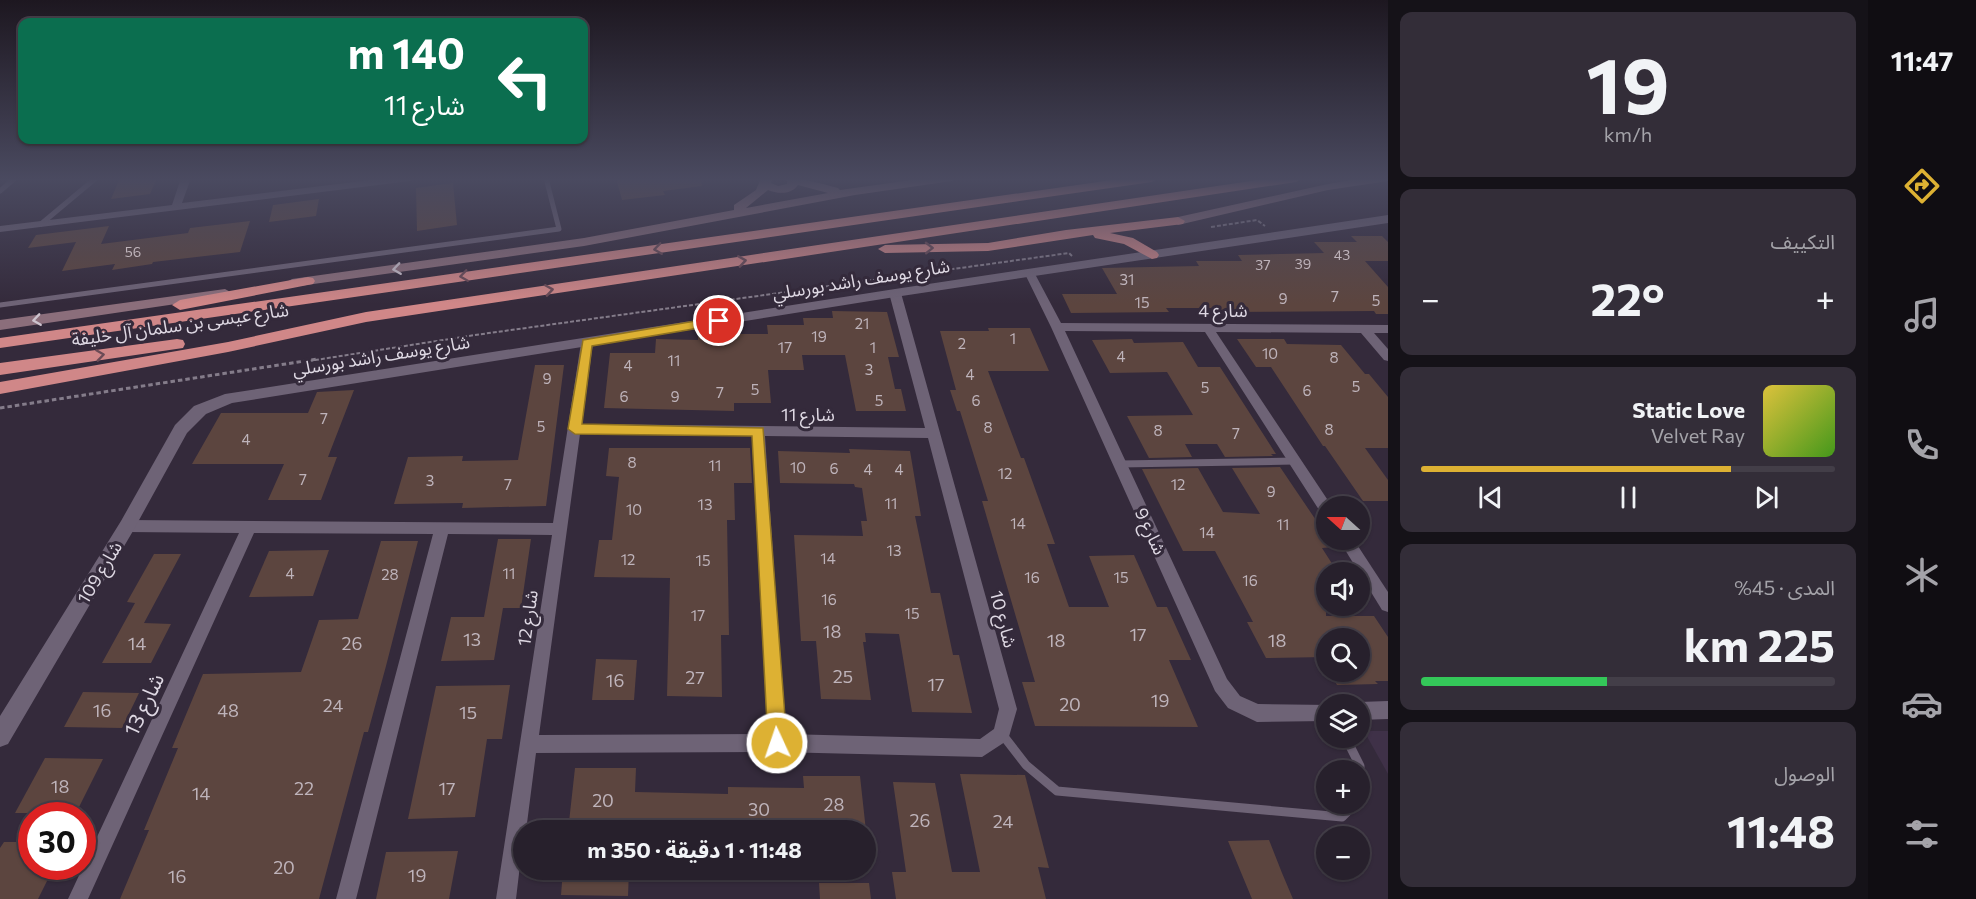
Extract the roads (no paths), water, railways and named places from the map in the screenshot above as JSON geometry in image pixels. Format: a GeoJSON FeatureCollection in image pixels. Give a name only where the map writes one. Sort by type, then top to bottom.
{"type":"FeatureCollection","features":[{"type":"Feature","properties":{"kind":"highway"},"geometry":{"type":"LineString","coordinates":[[0,340],[854,220]]}},
{"type":"Feature","properties":{"kind":"highway"},"geometry":{"type":"LineString","coordinates":[[0,388],[228,347],[366,317],[1016,220]]}},
{"type":"Feature","properties":{"kind":"highway"},"geometry":{"type":"LineString","coordinates":[[808,251],[988,247],[1066,234],[1178,220]]}},
{"type":"Feature","properties":{"kind":"highway"},"geometry":{"type":"LineString","coordinates":[[1156,254],[1155,233],[1178,220]]}},
{"type":"Feature","properties":{"kind":"highway"},"geometry":{"type":"LineString","coordinates":[[1066,234],[1116,237],[1156,254]]}},
{"type":"Feature","properties":{"kind":"highway"},"geometry":{"type":"LineString","coordinates":[[0,340],[308,281]]}},
{"type":"Feature","properties":{"kind":"highway","name":"شارع عيسى بن سلمان آل خليفة"},"geometry":{"type":"LineString","coordinates":[[0,369],[366,317]]}},
{"type":"Feature","properties":{"kind":"main road"},"geometry":{"type":"LineString","coordinates":[[0,325],[584,242],[698,220]]}},
{"type":"Feature","properties":{"kind":"street"},"geometry":{"type":"LineString","coordinates":[[0,229],[73,220]]}},
{"type":"Feature","properties":{"kind":"street","name":"شارع يوسف راشد بورسلي"},"geometry":{"type":"LineString","coordinates":[[200,410],[230,398],[895,293],[1382,220]]}},
{"type":"Feature","properties":{"kind":"street","name":"شارع 9"},"geometry":{"type":"LineString","coordinates":[[1029,274],[1057,327],[1221,685],[1234,702],[1257,713],[1316,712]]}},
{"type":"Feature","properties":{"kind":"street","name":"شارع 10"},"geometry":{"type":"LineString","coordinates":[[895,293],[1008,709],[1002,734]]}},
{"type":"Feature","properties":{"kind":"street","name":"شارع 4"},"geometry":{"type":"LineString","coordinates":[[1057,327],[1388,329]]}},
{"type":"Feature","properties":{"kind":"street"},"geometry":{"type":"LineString","coordinates":[[1208,328],[1318,496]]}},
{"type":"Feature","properties":{"kind":"street"},"geometry":{"type":"LineString","coordinates":[[1364,329],[1388,357]]}},
{"type":"Feature","properties":{"kind":"street","name":"شارع 12"},"geometry":{"type":"LineString","coordinates":[[506,899],[587,343]]}},
{"type":"Feature","properties":{"kind":"street","name":"شارع 109"},"geometry":{"type":"LineString","coordinates":[[0,736],[127,526],[181,429],[200,410]]}},
{"type":"Feature","properties":{"kind":"street","name":"شارع 11"},"geometry":{"type":"LineString","coordinates":[[575,429],[933,433]]}},
{"type":"Feature","properties":{"kind":"street"},"geometry":{"type":"LineString","coordinates":[[758,431],[777,743]]}},
{"type":"Feature","properties":{"kind":"street"},"geometry":{"type":"LineString","coordinates":[[127,526],[560,529]]}},
{"type":"Feature","properties":{"kind":"street","name":"شارع 13"},"geometry":{"type":"LineString","coordinates":[[78,899],[249,527]]}},
{"type":"Feature","properties":{"kind":"street"},"geometry":{"type":"LineString","coordinates":[[346,899],[442,528]]}},
{"type":"Feature","properties":{"kind":"street"},"geometry":{"type":"LineString","coordinates":[[1352,550],[1388,605]]}},
{"type":"Feature","properties":{"kind":"street"},"geometry":{"type":"LineString","coordinates":[[1370,711],[1388,710]]}},
{"type":"Feature","properties":{"kind":"street"},"geometry":{"type":"LineString","coordinates":[[528,744],[777,743],[982,748],[1002,734]]}},
{"type":"Feature","properties":{"kind":"lane"},"geometry":{"type":"LineString","coordinates":[[41,224],[46,220]]}},
{"type":"Feature","properties":{"kind":"lane"},"geometry":{"type":"LineString","coordinates":[[0,305],[559,229],[557,220]]}},
{"type":"Feature","properties":{"kind":"lane"},"geometry":{"type":"LineString","coordinates":[[1120,464],[1294,460]]}},
{"type":"Feature","properties":{"kind":"lane"},"geometry":{"type":"LineString","coordinates":[[1002,734],[1026,765],[1057,791],[1342,817],[1345,814]]}}]}
